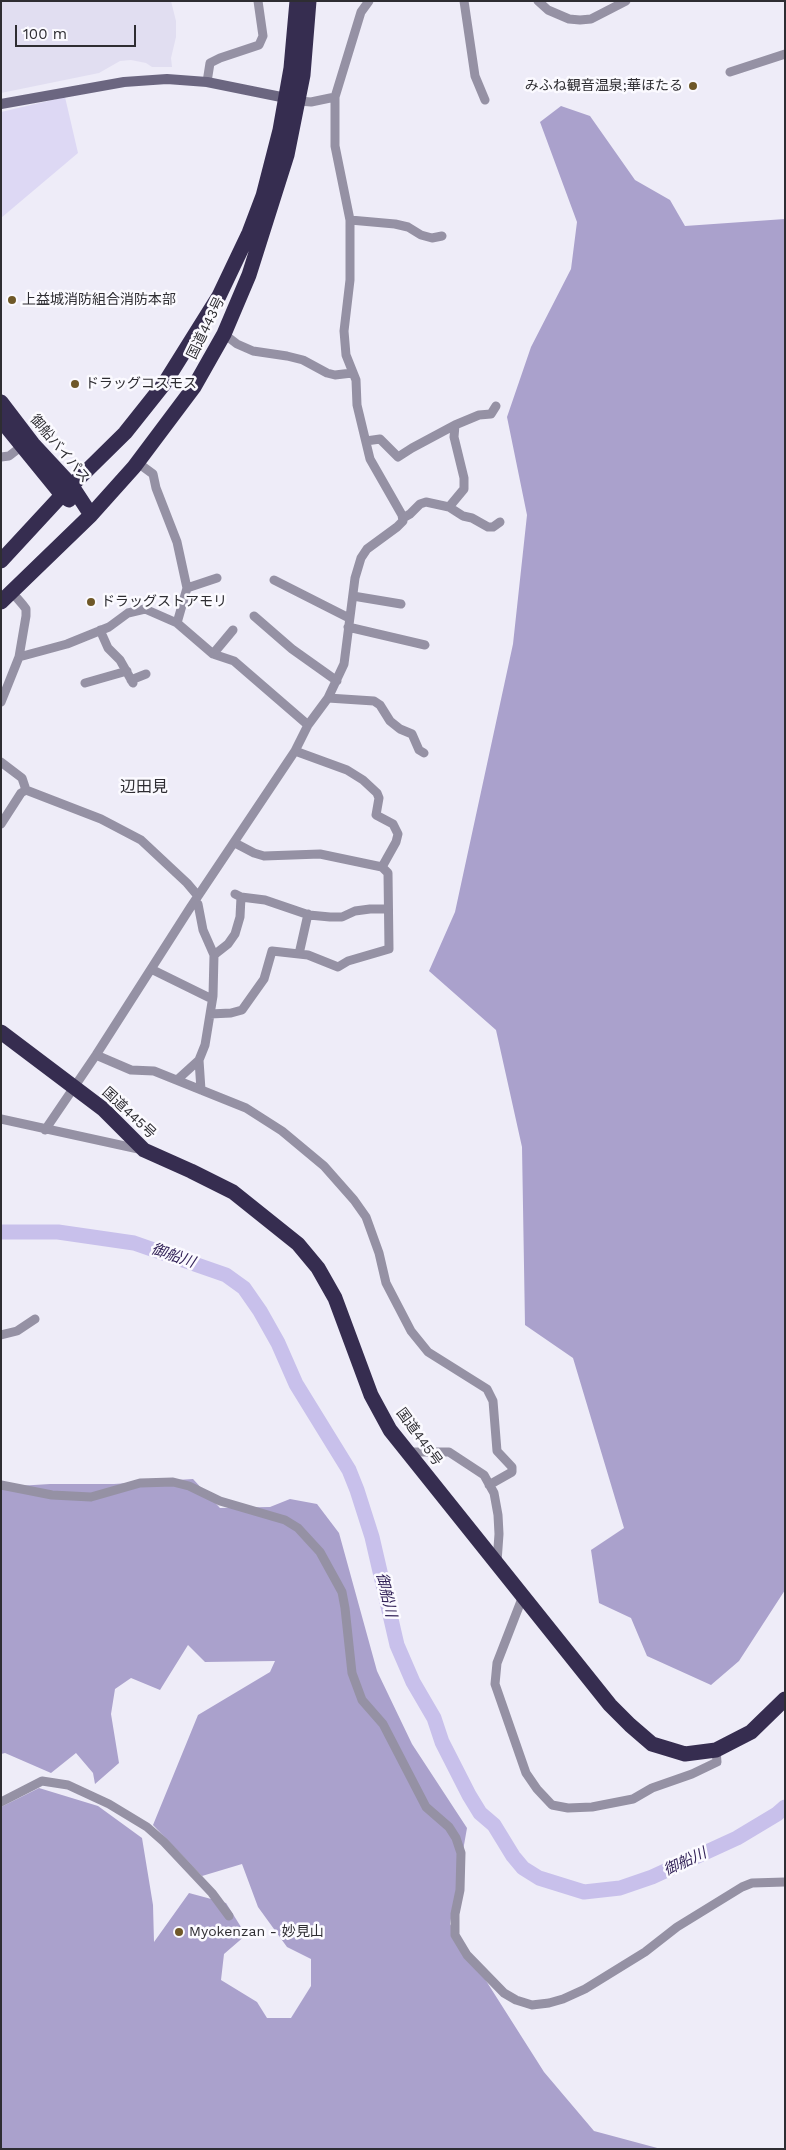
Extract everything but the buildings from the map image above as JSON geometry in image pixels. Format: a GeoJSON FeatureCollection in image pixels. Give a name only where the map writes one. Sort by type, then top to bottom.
{"type":"FeatureCollection","features":[{"type":"Feature","properties":{"kind":"highway","name":"国道443号"},"geometry":{"type":"LineString","coordinates":[[4,595],[91,514],[138,463],[194,387],[224,334],[249,275],[287,155],[292,99],[291,68],[297,1]]}},
{"type":"Feature","properties":{"kind":"highway","name":"国道443号"},"geometry":{"type":"LineString","coordinates":[[1,560],[124,433],[164,384],[218,296],[242,248],[263,196],[280,130],[303,75],[309,1]]}},
{"type":"Feature","properties":{"kind":"highway"},"geometry":{"type":"LineString","coordinates":[[202,323],[224,334]]}},
{"type":"Feature","properties":{"kind":"highway","name":"御船バイパス"},"geometry":{"type":"LineString","coordinates":[[1,402],[67,490],[91,514]]}},
{"type":"Feature","properties":{"kind":"highway"},"geometry":{"type":"LineString","coordinates":[[141,412],[163,430]]}},
{"type":"Feature","properties":{"kind":"highway"},"geometry":{"type":"LineString","coordinates":[[1,420],[22,446],[67,490]]}},
{"type":"Feature","properties":{"kind":"highway","name":"国道445号"},"geometry":{"type":"LineString","coordinates":[[1,1032],[103,1109],[144,1150],[233,1192],[298,1244],[318,1268],[335,1298],[371,1395],[390,1430],[610,1705],[652,1744],[685,1754],[716,1750],[751,1732],[785,1699]]}},
{"type":"Feature","properties":{"kind":"street"},"geometry":{"type":"LineString","coordinates":[[207,82],[210,63],[259,45],[263,36],[258,1]]}},
{"type":"Feature","properties":{"kind":"street"},"geometry":{"type":"LineString","coordinates":[[369,1],[361,12],[334,97],[335,146],[350,220],[350,280],[344,331],[346,355],[356,380],[357,405],[370,459],[403,518]]}},
{"type":"Feature","properties":{"kind":"street"},"geometry":{"type":"LineString","coordinates":[[464,1],[475,76],[485,100]]}},
{"type":"Feature","properties":{"kind":"street"},"geometry":{"type":"LineString","coordinates":[[538,1],[548,10],[569,19],[580,20],[591,19],[626,1]]}},
{"type":"Feature","properties":{"kind":"street"},"geometry":{"type":"LineString","coordinates":[[730,72],[785,54]]}},
{"type":"Feature","properties":{"kind":"street"},"geometry":{"type":"LineString","coordinates":[[1,104],[124,82],[167,79],[207,82],[311,102],[334,97]]}},
{"type":"Feature","properties":{"kind":"street"},"geometry":{"type":"LineString","coordinates":[[350,220],[395,224],[408,227],[421,235],[432,238],[442,236]]}},
{"type":"Feature","properties":{"kind":"street"},"geometry":{"type":"LineString","coordinates":[[224,334],[236,344],[253,351],[295,358],[335,375],[352,373]]}},
{"type":"Feature","properties":{"kind":"street"},"geometry":{"type":"LineString","coordinates":[[366,441],[380,438],[398,457],[455,425],[479,415],[491,414],[496,406]]}},
{"type":"Feature","properties":{"kind":"street"},"geometry":{"type":"LineString","coordinates":[[449,507],[464,488],[464,478],[454,437],[455,425]]}},
{"type":"Feature","properties":{"kind":"street"},"geometry":{"type":"LineString","coordinates":[[1,456],[9,456],[22,446]]}},
{"type":"Feature","properties":{"kind":"street"},"geometry":{"type":"LineString","coordinates":[[138,463],[153,474],[156,488],[177,542],[187,588],[177,623]]}},
{"type":"Feature","properties":{"kind":"street"},"geometry":{"type":"LineString","coordinates":[[45,1130],[295,751],[308,725],[328,698],[337,681],[347,649],[352,596],[357,568],[367,549],[397,527],[403,518],[420,504],[426,502],[449,507],[463,516],[472,518],[488,527],[493,528],[500,522]]}},
{"type":"Feature","properties":{"kind":"street"},"geometry":{"type":"LineString","coordinates":[[187,588],[217,578]]}},
{"type":"Feature","properties":{"kind":"street"},"geometry":{"type":"LineString","coordinates":[[274,580],[349,623],[425,645]]}},
{"type":"Feature","properties":{"kind":"street"},"geometry":{"type":"LineString","coordinates":[[1,702],[19,657],[26,609],[17,598],[4,595]]}},
{"type":"Feature","properties":{"kind":"street"},"geometry":{"type":"LineString","coordinates":[[352,596],[401,604]]}},
{"type":"Feature","properties":{"kind":"street"},"geometry":{"type":"LineString","coordinates":[[19,657],[67,644],[100,630],[137,610],[145,609],[177,623],[213,654],[234,660],[308,725]]}},
{"type":"Feature","properties":{"kind":"street"},"geometry":{"type":"LineString","coordinates":[[254,616],[292,650],[337,681]]}},
{"type":"Feature","properties":{"kind":"street"},"geometry":{"type":"LineString","coordinates":[[100,630],[108,648],[120,660],[130,678]]}},
{"type":"Feature","properties":{"kind":"street"},"geometry":{"type":"LineString","coordinates":[[213,654],[234,630]]}},
{"type":"Feature","properties":{"kind":"street"},"geometry":{"type":"LineString","coordinates":[[85,683],[130,678],[146,674]]}},
{"type":"Feature","properties":{"kind":"street"},"geometry":{"type":"LineString","coordinates":[[328,698],[374,701],[380,705],[390,721],[400,729],[412,734],[419,750],[424,753]]}},
{"type":"Feature","properties":{"kind":"street"},"geometry":{"type":"LineString","coordinates":[[295,751],[347,770],[377,792],[376,815],[393,824],[398,834],[396,842],[382,867]]}},
{"type":"Feature","properties":{"kind":"street"},"geometry":{"type":"LineString","coordinates":[[1,762],[22,778],[26,790]]}},
{"type":"Feature","properties":{"kind":"street"},"geometry":{"type":"LineString","coordinates":[[1,824],[21,792],[26,790],[101,819],[141,840],[187,883],[198,904],[204,930],[214,956],[212,999],[205,1045],[199,1060],[177,1080]]}},
{"type":"Feature","properties":{"kind":"street"},"geometry":{"type":"LineString","coordinates":[[210,1014],[242,1010],[264,979],[272,952],[308,955],[338,967],[348,961],[388,951],[388,873],[382,867],[320,854],[264,856],[235,843]]}},
{"type":"Feature","properties":{"kind":"street"},"geometry":{"type":"LineString","coordinates":[[214,956],[228,944],[235,934],[240,917],[238,896],[265,900],[308,914],[342,917],[355,911],[388,909]]}},
{"type":"Feature","properties":{"kind":"street"},"geometry":{"type":"LineString","coordinates":[[299,954],[308,914]]}},
{"type":"Feature","properties":{"kind":"street"},"geometry":{"type":"LineString","coordinates":[[151,969],[212,999]]}},
{"type":"Feature","properties":{"kind":"street"},"geometry":{"type":"LineString","coordinates":[[96,1055],[131,1070],[154,1071],[246,1108],[282,1131],[324,1166],[354,1200],[366,1217],[379,1253],[386,1283],[411,1331],[428,1352],[471,1377],[487,1389],[493,1401],[497,1451],[512,1467],[512,1472],[489,1485]]}},
{"type":"Feature","properties":{"kind":"street"},"geometry":{"type":"LineString","coordinates":[[199,1060],[202,1090]]}},
{"type":"Feature","properties":{"kind":"street"},"geometry":{"type":"LineString","coordinates":[[1,1119],[144,1150]]}},
{"type":"Feature","properties":{"kind":"street"},"geometry":{"type":"LineString","coordinates":[[1,1335],[17,1331],[35,1318]]}},
{"type":"Feature","properties":{"kind":"street"},"geometry":{"type":"LineString","coordinates":[[408,1452],[449,1452],[484,1475],[494,1494],[498,1515],[497,1562]]}},
{"type":"Feature","properties":{"kind":"street"},"geometry":{"type":"LineString","coordinates":[[1,1484],[52,1495],[91,1497],[140,1483],[173,1482],[189,1486],[220,1500],[285,1520],[298,1528],[320,1552],[342,1592],[352,1673],[362,1700],[383,1724],[426,1807],[449,1827],[456,1838],[461,1853],[460,1890],[455,1914],[455,1935],[467,1955],[504,1993],[516,2000],[532,2004],[549,2003],[563,1999],[585,1989],[645,1952],[677,1927],[742,1887],[752,1883],[785,1882]]}},
{"type":"Feature","properties":{"kind":"street"},"geometry":{"type":"LineString","coordinates":[[523,1596],[497,1663],[495,1684],[526,1773],[537,1789],[552,1805],[568,1808],[592,1807],[633,1799],[652,1788],[692,1774],[717,1762],[716,1750]]}},
{"type":"Feature","properties":{"kind":"street"},"geometry":{"type":"LineString","coordinates":[[1,1802],[42,1781],[68,1785],[109,1804],[147,1827],[164,1842],[212,1893],[229,1916]]}},
{"type":"Feature","properties":{"kind":"shaded area"},"geometry":{"type":"Polygon","coordinates":[[[1,1],[171,1],[176,21],[176,37],[171,58],[172,67],[152,67],[146,63],[131,60],[120,61],[99,73],[1,93],[1,1]]]}},
{"type":"Feature","properties":{"kind":"shaded area"},"geometry":{"type":"Polygon","coordinates":[[[65,97],[78,153],[1,218],[1,112],[65,97]]]}},
{"type":"Feature","properties":{"kind":"shaded area"},"geometry":{"type":"Polygon","coordinates":[[[561,106],[590,116],[635,180],[670,200],[685,226],[785,219],[785,1590],[739,1661],[711,1685],[647,1656],[631,1618],[599,1603],[591,1550],[624,1528],[573,1358],[525,1325],[522,1147],[496,1030],[429,971],[455,912],[513,644],[527,515],[507,417],[531,347],[571,269],[577,222],[540,122],[561,106]]]}},
{"type":"Feature","properties":{"kind":"shaded area"},"geometry":{"type":"Polygon","coordinates":[[[193,1479],[220,1508],[270,1507],[290,1499],[317,1504],[339,1533],[377,1671],[412,1744],[467,1828],[450,1924],[544,2072],[594,2131],[661,2149],[1,2149],[1,1807],[39,1788],[98,1806],[142,1838],[153,1905],[154,1942],[189,1893],[226,1903],[246,1935],[224,1954],[221,1980],[257,2002],[267,2018],[291,2018],[311,1986],[311,1959],[287,1947],[258,1907],[242,1864],[202,1876],[153,1825],[198,1715],[270,1672],[275,1661],[205,1662],[188,1645],[160,1690],[131,1678],[115,1689],[111,1714],[119,1763],[95,1784],[93,1773],[76,1753],[51,1773],[5,1753],[1,1754],[1,1487],[50,1484],[114,1484],[193,1479]]]}},
{"type":"Feature","properties":{"kind":"waterway","name":"御船川"},"geometry":{"type":"LineString","coordinates":[[1,1232],[58,1232],[134,1243],[226,1275],[244,1288],[260,1311],[278,1343],[296,1384],[349,1470],[372,1537],[397,1645],[413,1682],[434,1718],[442,1742],[469,1795],[480,1813],[494,1825],[513,1856],[523,1868],[539,1878],[584,1892],[620,1888],[652,1877],[737,1838],[777,1814],[785,1807]]}},
{"type":"Feature","properties":{"kind":"place","name":"みふね観音温泉;華ほたる"},"geometry":{"type":"Point","coordinates":[693,86]}},
{"type":"Feature","properties":{"kind":"place","name":"上益城消防組合消防本部"},"geometry":{"type":"Point","coordinates":[12,300]}},
{"type":"Feature","properties":{"kind":"place","name":"ドラッグコスモス"},"geometry":{"type":"Point","coordinates":[75,384]}},
{"type":"Feature","properties":{"kind":"place","name":"ドラッグストアモリ"},"geometry":{"type":"Point","coordinates":[91,602]}},
{"type":"Feature","properties":{"kind":"place","name":"Myokenzan - 妙見山"},"geometry":{"type":"Point","coordinates":[179,1932]}},
{"type":"Feature","properties":{"kind":"district","name":"辺田見"},"geometry":{"type":"Point","coordinates":[144,787]}}]}
